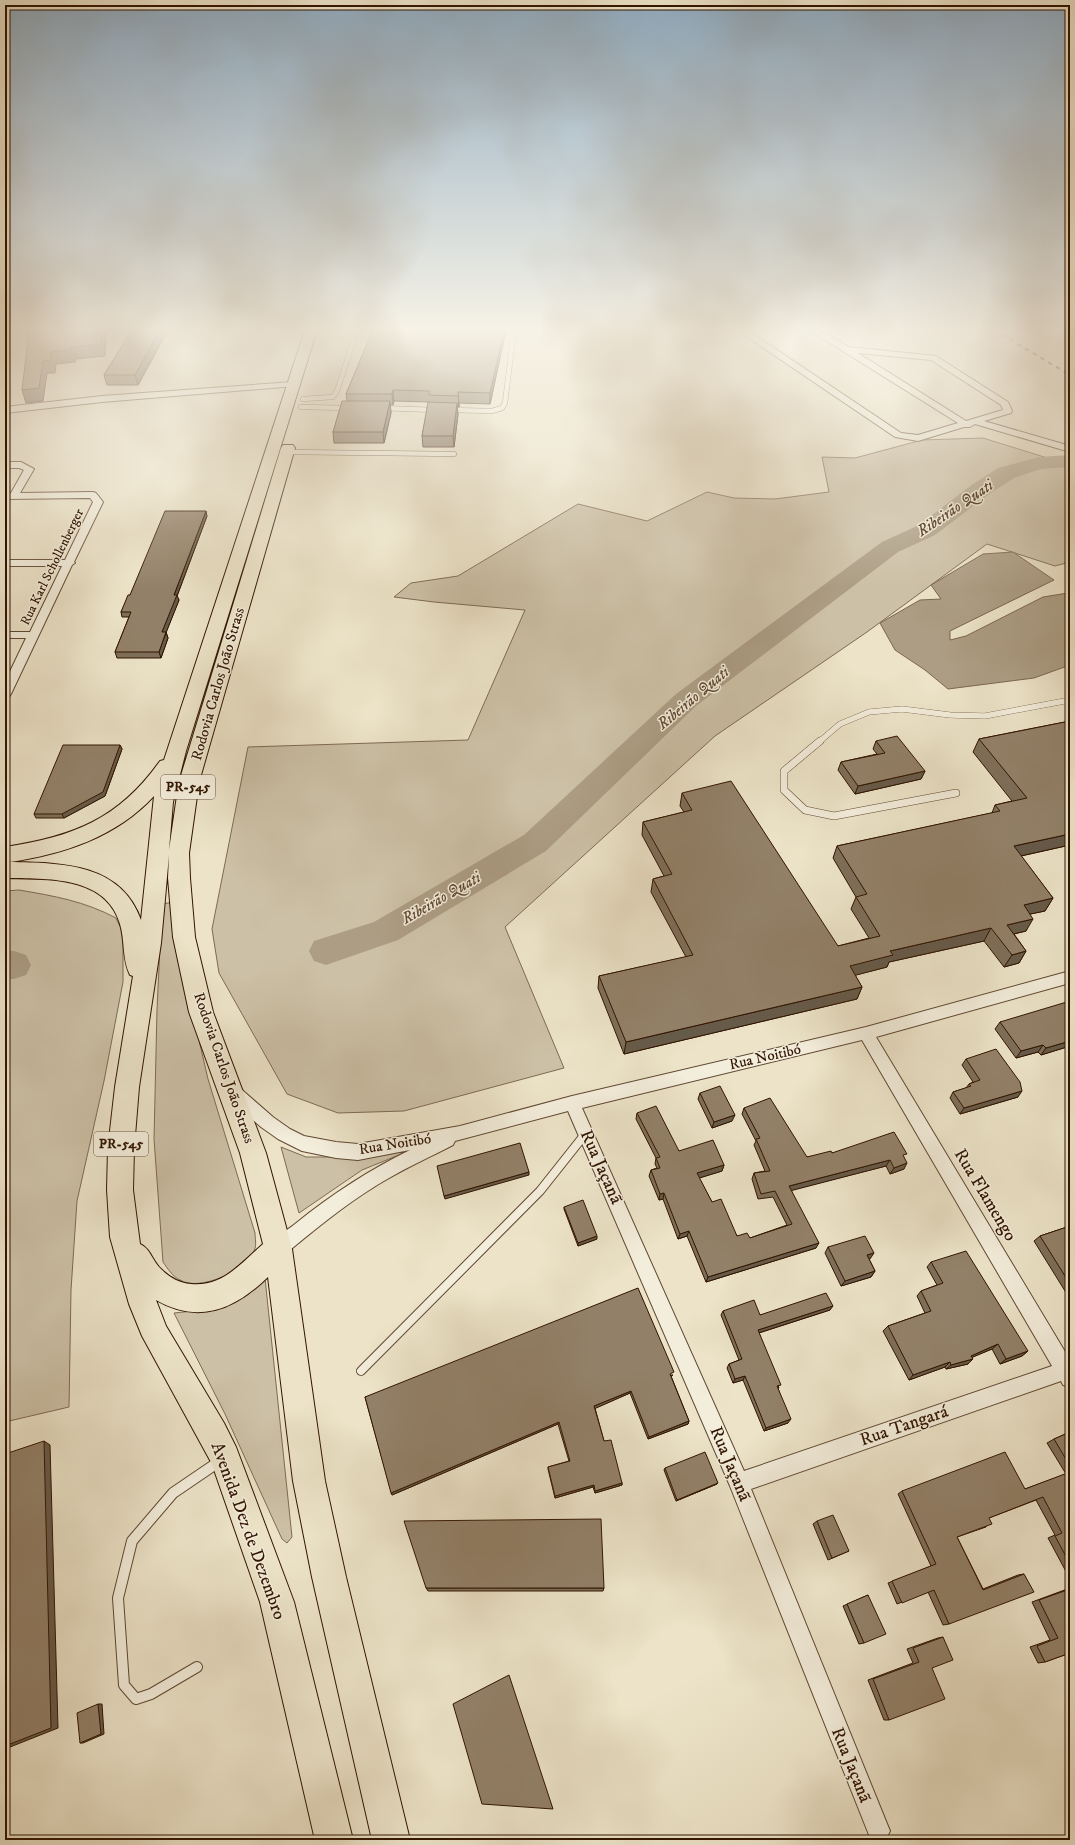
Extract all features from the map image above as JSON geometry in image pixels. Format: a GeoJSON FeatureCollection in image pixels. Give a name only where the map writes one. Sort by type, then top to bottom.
{"type":"FeatureCollection","features":[{"type":"Feature","properties":{"kind":"highway","name":"Rodovia Carlos João Strass"},"geometry":{"type":"LineString","coordinates":[[124,1237],[120,1190],[121,1148],[127,1086],[150,943],[163,802],[176,751],[292,416]]}},
{"type":"Feature","properties":{"kind":"highway","name":"Rodovia Carlos João Strass"},"geometry":{"type":"LineString","coordinates":[[278,1249],[253,1153],[201,1012],[184,937],[179,878],[179,853],[182,826],[193,769],[287,452],[295,416]]}},
{"type":"Feature","properties":{"kind":"highway"},"geometry":{"type":"LineString","coordinates":[[5,855],[51,847],[78,839],[116,819],[134,806],[149,791],[161,777],[176,751]]}},
{"type":"Feature","properties":{"kind":"highway"},"geometry":{"type":"LineString","coordinates":[[5,870],[52,871],[70,874],[98,882],[117,896],[129,915],[133,928],[141,998]]}},
{"type":"Feature","properties":{"kind":"highway"},"geometry":{"type":"LineString","coordinates":[[124,1237],[152,1280],[168,1291],[181,1297],[196,1299],[212,1297],[224,1293],[238,1284],[278,1249]]}},
{"type":"Feature","properties":{"kind":"highway","name":"Avenida Dez de Dezembro"},"geometry":{"type":"LineString","coordinates":[[124,1237],[143,1304],[156,1336],[213,1434],[225,1458],[277,1602],[334,1840]]}},
{"type":"Feature","properties":{"kind":"highway"},"geometry":{"type":"LineString","coordinates":[[278,1249],[309,1481],[328,1577],[391,1840]]}},
{"type":"Feature","properties":{"kind":"street"},"geometry":{"type":"LineString","coordinates":[[870,416],[898,435],[918,438],[992,416]]}},
{"type":"Feature","properties":{"kind":"street"},"geometry":{"type":"LineString","coordinates":[[954,416],[967,424]]}},
{"type":"Feature","properties":{"kind":"street"},"geometry":{"type":"LineString","coordinates":[[976,421],[1070,448]]}},
{"type":"Feature","properties":{"kind":"street"},"geometry":{"type":"LineString","coordinates":[[5,465],[21,465],[29,469],[9,496]]}},
{"type":"Feature","properties":{"kind":"street","name":"Rua Karl Schollenberger"},"geometry":{"type":"LineString","coordinates":[[5,694],[70,563],[98,502],[94,495],[9,496]]}},
{"type":"Feature","properties":{"kind":"street"},"geometry":{"type":"LineString","coordinates":[[5,562],[70,563]]}},
{"type":"Feature","properties":{"kind":"street"},"geometry":{"type":"LineString","coordinates":[[5,636],[34,635]]}},
{"type":"Feature","properties":{"kind":"street","name":"Rua Noitibó"},"geometry":{"type":"LineString","coordinates":[[229,1089],[257,1114],[284,1134],[302,1143],[318,1147],[358,1152],[460,1133],[572,1103],[866,1033],[1070,977]]}},
{"type":"Feature","properties":{"kind":"street","name":"Rua Flamengo"},"geometry":{"type":"LineString","coordinates":[[866,1033],[1068,1372]]}},
{"type":"Feature","properties":{"kind":"street","name":"Rua Jaçanã"},"geometry":{"type":"LineString","coordinates":[[572,1103],[739,1483],[878,1831]]}},
{"type":"Feature","properties":{"kind":"street","name":"Rua Noitibó"},"geometry":{"type":"LineString","coordinates":[[278,1249],[317,1216],[358,1188],[380,1174],[460,1133]]}},
{"type":"Feature","properties":{"kind":"street","name":"Rua Tangará"},"geometry":{"type":"LineString","coordinates":[[739,1483],[1068,1372]]}},
{"type":"Feature","properties":{"kind":"lane"},"geometry":{"type":"LineString","coordinates":[[287,452],[454,454]]}},
{"type":"Feature","properties":{"kind":"lane"},"geometry":{"type":"LineString","coordinates":[[956,793],[834,816],[805,810],[784,790],[784,771],[840,724],[869,712],[902,708],[950,715],[985,716],[1070,700]]}},
{"type":"Feature","properties":{"kind":"lane"},"geometry":{"type":"LineString","coordinates":[[361,1371],[540,1191],[586,1133]]}},
{"type":"Feature","properties":{"kind":"lane"},"geometry":{"type":"LineString","coordinates":[[198,1667],[151,1694],[136,1699],[124,1685],[118,1598],[132,1541],[173,1493],[225,1458]]}},
{"type":"Feature","properties":{"kind":"shaded area"},"geometry":{"type":"Polygon","coordinates":[[[983,438],[1070,465],[1070,562],[1055,566],[987,544],[867,632],[715,736],[505,927],[564,1068],[404,1111],[338,1113],[287,1094],[219,973],[212,929],[248,747],[468,740],[525,610],[394,597],[411,583],[458,576],[578,504],[647,521],[707,492],[734,498],[775,499],[829,492],[822,457],[855,458],[922,440],[983,438]]]}},
{"type":"Feature","properties":{"kind":"shaded area"},"geometry":{"type":"Polygon","coordinates":[[[1013,552],[1054,580],[950,631],[950,640],[966,636],[1043,597],[1068,593],[1070,595],[1070,665],[1034,678],[948,689],[925,670],[895,650],[880,623],[920,600],[941,599],[931,585],[983,554],[1013,552]]]}},
{"type":"Feature","properties":{"kind":"shaded area"},"geometry":{"type":"Polygon","coordinates":[[[19,890],[80,903],[116,918],[123,933],[123,982],[104,1081],[77,1201],[71,1290],[69,1407],[5,1422],[5,891],[19,890]]]}},
{"type":"Feature","properties":{"kind":"shaded area"},"geometry":{"type":"Polygon","coordinates":[[[174,902],[189,997],[208,1079],[255,1233],[256,1242],[254,1251],[241,1266],[221,1278],[198,1283],[188,1283],[180,1280],[170,1272],[163,1262],[154,1139],[157,1010],[162,904],[174,902]]]}},
{"type":"Feature","properties":{"kind":"shaded area"},"geometry":{"type":"Polygon","coordinates":[[[421,1146],[362,1170],[299,1213],[281,1147],[306,1157],[350,1157],[421,1146]]]}},
{"type":"Feature","properties":{"kind":"shaded area"},"geometry":{"type":"Polygon","coordinates":[[[265,1278],[292,1537],[287,1543],[282,1539],[225,1414],[174,1313],[221,1308],[249,1294],[265,1278]]]}},
{"type":"Feature","properties":{"kind":"building"},"geometry":{"type":"Polygon","coordinates":[[[338,416],[387,416],[383,432],[333,432],[338,416]]]}},
{"type":"Feature","properties":{"kind":"building"},"geometry":{"type":"Polygon","coordinates":[[[426,416],[455,416],[453,436],[422,436],[426,416]]]}},
{"type":"Feature","properties":{"kind":"building"},"geometry":{"type":"Polygon","coordinates":[[[165,511],[206,511],[174,595],[177,595],[162,632],[166,632],[159,652],[115,652],[131,612],[121,612],[128,595],[130,595],[165,511]]]}},
{"type":"Feature","properties":{"kind":"building"},"geometry":{"type":"Polygon","coordinates":[[[1070,721],[1070,834],[1014,846],[1053,898],[1024,905],[1033,919],[1007,925],[1026,951],[1012,955],[991,928],[890,951],[893,955],[850,966],[862,987],[626,1042],[599,976],[693,955],[653,879],[672,874],[643,822],[692,810],[682,793],[731,781],[838,946],[880,936],[856,897],[867,894],[837,846],[1000,811],[995,805],[1027,798],[979,739],[1070,721]]]}},
{"type":"Feature","properties":{"kind":"building"},"geometry":{"type":"Polygon","coordinates":[[[897,736],[925,771],[858,786],[841,762],[885,753],[876,741],[897,736]]]}},
{"type":"Feature","properties":{"kind":"building"},"geometry":{"type":"Polygon","coordinates":[[[63,745],[120,745],[103,792],[62,814],[34,814],[63,745]]]}},
{"type":"Feature","properties":{"kind":"building"},"geometry":{"type":"Polygon","coordinates":[[[1070,1001],[1070,1041],[1046,1048],[1043,1045],[1021,1051],[1000,1022],[1070,1001]]]}},
{"type":"Feature","properties":{"kind":"building"},"geometry":{"type":"Polygon","coordinates":[[[996,1049],[1020,1082],[1022,1091],[964,1108],[953,1092],[971,1086],[969,1084],[980,1080],[966,1059],[996,1049]]]}},
{"type":"Feature","properties":{"kind":"building"},"geometry":{"type":"Polygon","coordinates":[[[720,1086],[735,1115],[714,1122],[700,1093],[720,1086]]]}},
{"type":"Feature","properties":{"kind":"building"},"geometry":{"type":"Polygon","coordinates":[[[770,1098],[807,1157],[831,1151],[832,1153],[894,1132],[907,1154],[903,1155],[907,1163],[894,1168],[890,1160],[789,1186],[819,1243],[708,1277],[689,1231],[680,1234],[664,1193],[660,1194],[651,1170],[660,1168],[656,1158],[660,1157],[637,1113],[656,1106],[679,1151],[713,1140],[724,1165],[697,1173],[712,1202],[721,1199],[737,1236],[747,1233],[750,1238],[792,1224],[775,1191],[761,1194],[754,1173],[770,1171],[756,1139],[760,1138],[744,1108],[770,1098]]]}},
{"type":"Feature","properties":{"kind":"building"},"geometry":{"type":"Polygon","coordinates":[[[520,1143],[529,1172],[444,1196],[437,1166],[520,1143]]]}},
{"type":"Feature","properties":{"kind":"building"},"geometry":{"type":"Polygon","coordinates":[[[583,1200],[597,1236],[578,1243],[564,1207],[583,1200]]]}},
{"type":"Feature","properties":{"kind":"building"},"geometry":{"type":"Polygon","coordinates":[[[1070,1226],[1070,1284],[1040,1236],[1070,1226]]]}},
{"type":"Feature","properties":{"kind":"building"},"geometry":{"type":"Polygon","coordinates":[[[865,1236],[874,1253],[867,1255],[875,1271],[845,1281],[828,1247],[865,1236]]]}},
{"type":"Feature","properties":{"kind":"building"},"geometry":{"type":"Polygon","coordinates":[[[966,1251],[1028,1351],[1006,1359],[998,1344],[971,1356],[973,1359],[951,1365],[950,1362],[913,1375],[888,1326],[931,1311],[921,1291],[943,1283],[931,1262],[966,1251]]]}},
{"type":"Feature","properties":{"kind":"building"},"geometry":{"type":"Polygon","coordinates":[[[638,1288],[674,1372],[670,1374],[689,1421],[649,1437],[631,1391],[594,1406],[604,1441],[611,1440],[622,1483],[595,1491],[594,1485],[555,1496],[548,1467],[570,1461],[559,1422],[391,1493],[365,1397],[638,1288]]]}},
{"type":"Feature","properties":{"kind":"building"},"geometry":{"type":"Polygon","coordinates":[[[826,1293],[833,1306],[758,1330],[781,1385],[777,1386],[791,1419],[766,1428],[745,1376],[735,1379],[729,1364],[742,1359],[723,1311],[754,1300],[760,1315],[826,1293]]]}},
{"type":"Feature","properties":{"kind":"building"},"geometry":{"type":"Polygon","coordinates":[[[1070,1432],[1070,1466],[1054,1439],[1070,1432]]]}},
{"type":"Feature","properties":{"kind":"building"},"geometry":{"type":"Polygon","coordinates":[[[44,1441],[51,1728],[5,1746],[5,1454],[44,1441]]]}},
{"type":"Feature","properties":{"kind":"building"},"geometry":{"type":"Polygon","coordinates":[[[705,1452],[718,1483],[677,1500],[665,1468],[705,1452]]]}},
{"type":"Feature","properties":{"kind":"building"},"geometry":{"type":"Polygon","coordinates":[[[1005,1452],[1025,1489],[1070,1472],[1070,1564],[1055,1536],[1062,1533],[1043,1497],[989,1518],[992,1524],[957,1537],[983,1590],[1024,1574],[1034,1592],[949,1624],[934,1590],[902,1603],[892,1581],[936,1564],[902,1491],[1005,1452]]]}},
{"type":"Feature","properties":{"kind":"building"},"geometry":{"type":"Polygon","coordinates":[[[833,1515],[849,1551],[832,1558],[817,1521],[833,1515]]]}},
{"type":"Feature","properties":{"kind":"building"},"geometry":{"type":"Polygon","coordinates":[[[601,1519],[604,1588],[426,1588],[404,1521],[601,1519]]]}},
{"type":"Feature","properties":{"kind":"building"},"geometry":{"type":"Polygon","coordinates":[[[1070,1589],[1070,1653],[1045,1662],[1037,1646],[1058,1638],[1039,1600],[1070,1589]]]}},
{"type":"Feature","properties":{"kind":"building"},"geometry":{"type":"Polygon","coordinates":[[[868,1595],[886,1634],[864,1643],[847,1604],[868,1595]]]}},
{"type":"Feature","properties":{"kind":"building"},"geometry":{"type":"Polygon","coordinates":[[[943,1637],[953,1660],[932,1668],[945,1699],[889,1720],[873,1679],[919,1662],[913,1648],[943,1637]]]}},
{"type":"Feature","properties":{"kind":"building"},"geometry":{"type":"Polygon","coordinates":[[[509,1675],[553,1809],[482,1804],[453,1704],[509,1675]]]}},
{"type":"Feature","properties":{"kind":"building"},"geometry":{"type":"Polygon","coordinates":[[[98,1704],[101,1734],[80,1743],[77,1713],[98,1704]]]}},
{"type":"Feature","properties":{"kind":"waterway","name":"Ribeirão Quati"},"geometry":{"type":"LineString","coordinates":[[326,951],[386,931],[535,843],[686,700],[890,547],[927,530],[981,489],[1006,473],[1039,463],[1070,461]]}},
{"type":"Feature","properties":{"kind":"waterway","name":"Ribeirão Quati"},"geometry":{"type":"LineString","coordinates":[[5,965],[14,965]]}},
{"type":"Feature","properties":{"kind":"waterway","name":"Ribeirão Quati"},"geometry":{"type":"LineString","coordinates":[[5,967],[14,965]]}}]}
